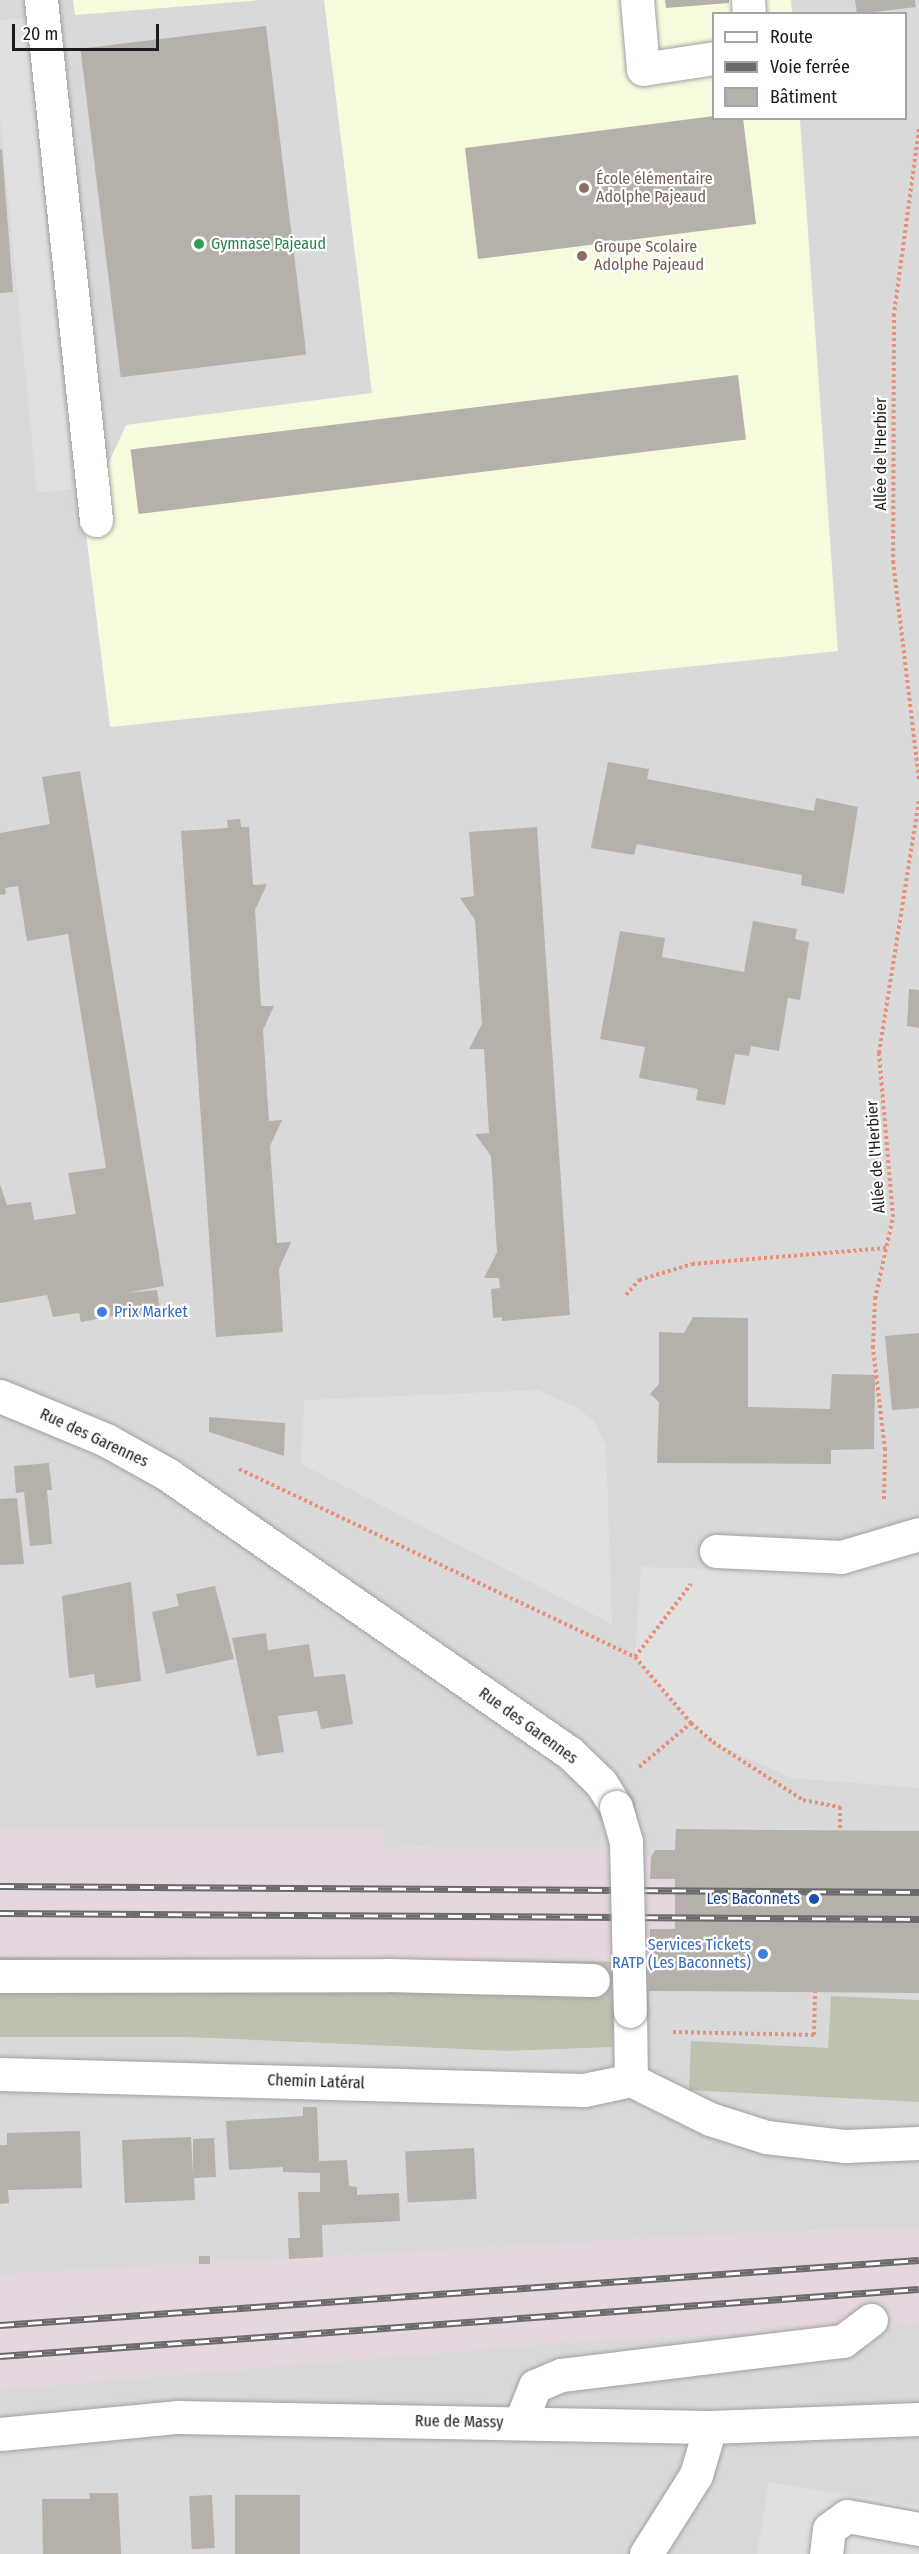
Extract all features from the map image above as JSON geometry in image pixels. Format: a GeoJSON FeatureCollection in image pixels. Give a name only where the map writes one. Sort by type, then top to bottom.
{"type":"FeatureCollection","features":[{"type":"Feature","properties":{"kind":"street"},"geometry":{"type":"LineString","coordinates":[[41,0],[96,520]]}},
{"type":"Feature","properties":{"kind":"street"},"geometry":{"type":"LineString","coordinates":[[637,0],[643,69],[712,58]]}},
{"type":"Feature","properties":{"kind":"street","name":"Rue des Garennes"},"geometry":{"type":"LineString","coordinates":[[0,1396],[106,1440],[167,1474],[569,1752],[601,1783],[616,1807],[626,1841],[631,2080]]}},
{"type":"Feature","properties":{"kind":"street"},"geometry":{"type":"LineString","coordinates":[[716,1551],[841,1557],[883,1547],[919,1534]]}},
{"type":"Feature","properties":{"kind":"street"},"geometry":{"type":"LineString","coordinates":[[0,1976],[387,1976],[593,1980]]}},
{"type":"Feature","properties":{"kind":"street","name":"Chemin Latéral"},"geometry":{"type":"LineString","coordinates":[[0,2074],[585,2090],[631,2080]]}},
{"type":"Feature","properties":{"kind":"street"},"geometry":{"type":"LineString","coordinates":[[631,2080],[710,2119],[766,2137],[846,2146],[919,2143]]}},
{"type":"Feature","properties":{"kind":"street"},"geometry":{"type":"LineString","coordinates":[[520,2423],[535,2386],[561,2375],[843,2342],[871,2320]]}},
{"type":"Feature","properties":{"kind":"street","name":"Rue de Massy"},"geometry":{"type":"LineString","coordinates":[[0,2434],[178,2417],[710,2427],[919,2419]]}},
{"type":"Feature","properties":{"kind":"street"},"geometry":{"type":"LineString","coordinates":[[646,2554],[696,2475],[710,2427]]}},
{"type":"Feature","properties":{"kind":"street"},"geometry":{"type":"LineString","coordinates":[[826,2554],[829,2529],[847,2516],[919,2529]]}},
{"type":"Feature","properties":{"kind":"path","name":"Allée de l'Herbier"},"geometry":{"type":"LineString","coordinates":[[919,129],[894,314],[893,408],[893,561],[919,780]]}},
{"type":"Feature","properties":{"kind":"path","name":"Allée de l'Herbier"},"geometry":{"type":"LineString","coordinates":[[883,1547],[885,1450],[873,1348],[875,1299],[893,1217],[879,1053],[919,801]]}},
{"type":"Feature","properties":{"kind":"path"},"geometry":{"type":"LineString","coordinates":[[626,1295],[639,1280],[692,1264],[886,1248]]}},
{"type":"Feature","properties":{"kind":"path"},"geometry":{"type":"LineString","coordinates":[[232,1466],[635,1657],[691,1723],[713,1742],[803,1800],[840,1807],[840,1830]]}},
{"type":"Feature","properties":{"kind":"path"},"geometry":{"type":"LineString","coordinates":[[635,1657],[716,1551]]}},
{"type":"Feature","properties":{"kind":"path"},"geometry":{"type":"LineString","coordinates":[[634,1770],[691,1723]]}},
{"type":"Feature","properties":{"kind":"path"},"geometry":{"type":"LineString","coordinates":[[630,2021],[814,2035],[815,1992]]}},
{"type":"Feature","properties":{"kind":"shaded area"},"geometry":{"type":"Polygon","coordinates":[[[0,0],[919,0],[919,1831],[697,1829],[675,1850],[655,1850],[651,1857],[614,1856],[613,1850],[383,1847],[383,1830],[0,1829],[0,0]]]}},
{"type":"Feature","properties":{"kind":"shaded area"},"geometry":{"type":"Polygon","coordinates":[[[73,0],[261,0],[75,15],[73,0]]]}},
{"type":"Feature","properties":{"kind":"shaded area","name":"Groupe Scolaire Adolphe Pajeaud"},"geometry":{"type":"Polygon","coordinates":[[[324,0],[791,0],[792,12],[712,12],[712,120],[800,120],[838,651],[110,727],[84,517],[126,425],[372,393],[324,0]]]}},
{"type":"Feature","properties":{"kind":"shaded area"},"geometry":{"type":"Polygon","coordinates":[[[26,18],[72,489],[37,493],[0,117],[0,20],[26,18]]]}},
{"type":"Feature","properties":{"kind":"shaded area"},"geometry":{"type":"Polygon","coordinates":[[[538,1390],[576,1407],[594,1421],[606,1446],[612,1624],[301,1464],[304,1400],[538,1390]]]}},
{"type":"Feature","properties":{"kind":"shaded area"},"geometry":{"type":"Polygon","coordinates":[[[919,1545],[919,1788],[791,1778],[713,1742],[691,1723],[635,1657],[641,1567],[829,1572],[919,1545]]]}},
{"type":"Feature","properties":{"kind":"shaded area"},"geometry":{"type":"Polygon","coordinates":[[[0,1829],[384,1830],[384,1847],[613,1850],[614,1856],[651,1857],[655,1850],[675,1849],[676,1829],[919,1831],[919,1993],[650,1991],[649,2007],[614,2006],[612,2047],[508,2051],[186,2037],[0,2037],[0,1829]]]}},
{"type":"Feature","properties":{"kind":"shaded area"},"geometry":{"type":"Polygon","coordinates":[[[0,1957],[650,1962],[649,2007],[614,2006],[612,2047],[508,2051],[186,2037],[0,2037],[0,1957]]]}},
{"type":"Feature","properties":{"kind":"shaded area"},"geometry":{"type":"Polygon","coordinates":[[[649,1991],[919,1993],[919,2228],[734,2234],[0,2275],[0,2037],[186,2037],[508,2051],[612,2047],[614,2006],[649,1991]]]}},
{"type":"Feature","properties":{"kind":"shaded area"},"geometry":{"type":"Polygon","coordinates":[[[831,1996],[919,2000],[919,2102],[689,2090],[691,2041],[828,2048],[831,1996]]]}},
{"type":"Feature","properties":{"kind":"shaded area"},"geometry":{"type":"Polygon","coordinates":[[[919,2228],[919,2324],[563,2342],[0,2389],[0,2275],[734,2234],[919,2228]]]}},
{"type":"Feature","properties":{"kind":"shaded area"},"geometry":{"type":"Polygon","coordinates":[[[919,2324],[919,2554],[0,2554],[0,2389],[563,2342],[919,2324]]]}},
{"type":"Feature","properties":{"kind":"shaded area"},"geometry":{"type":"Polygon","coordinates":[[[769,2482],[919,2506],[919,2554],[757,2554],[769,2482]]]}},
{"type":"Feature","properties":{"kind":"building"},"geometry":{"type":"Polygon","coordinates":[[[665,0],[729,0],[729,3],[666,8],[665,0]]]}},
{"type":"Feature","properties":{"kind":"building"},"geometry":{"type":"Polygon","coordinates":[[[855,0],[915,0],[916,7],[857,12],[855,0]]]}},
{"type":"Feature","properties":{"kind":"building","name":"Gymnase Pajeaud"},"geometry":{"type":"Polygon","coordinates":[[[266,26],[306,355],[121,377],[80,49],[266,26]]]}},
{"type":"Feature","properties":{"kind":"building"},"geometry":{"type":"Polygon","coordinates":[[[712,116],[712,120],[743,120],[756,224],[478,259],[465,148],[712,116]]]}},
{"type":"Feature","properties":{"kind":"building"},"geometry":{"type":"Polygon","coordinates":[[[2,149],[13,292],[0,293],[0,150],[2,149]]]}},
{"type":"Feature","properties":{"kind":"building"},"geometry":{"type":"Polygon","coordinates":[[[738,375],[746,440],[138,514],[131,450],[738,375]]]}},
{"type":"Feature","properties":{"kind":"building"},"geometry":{"type":"Polygon","coordinates":[[[608,762],[649,769],[647,779],[814,811],[816,798],[858,807],[844,894],[801,885],[802,875],[637,844],[634,855],[591,848],[608,762]]]}},
{"type":"Feature","properties":{"kind":"building"},"geometry":{"type":"Polygon","coordinates":[[[80,771],[164,1286],[126,1293],[157,1290],[161,1315],[131,1320],[129,1313],[81,1322],[79,1313],[53,1317],[47,1295],[0,1303],[0,1184],[7,1205],[31,1202],[34,1220],[76,1214],[68,1173],[106,1168],[68,934],[27,941],[18,886],[5,888],[6,894],[0,895],[0,833],[50,824],[42,777],[80,771]]]}},
{"type":"Feature","properties":{"kind":"building"},"geometry":{"type":"Polygon","coordinates":[[[240,819],[241,827],[249,827],[253,885],[267,884],[255,910],[261,1006],[274,1006],[263,1030],[269,1121],[282,1120],[270,1146],[277,1243],[291,1242],[279,1269],[283,1332],[216,1337],[181,831],[228,828],[227,820],[240,819]]]}},
{"type":"Feature","properties":{"kind":"building"},"geometry":{"type":"Polygon","coordinates":[[[537,827],[570,1315],[502,1321],[502,1317],[493,1318],[491,1289],[500,1288],[499,1278],[484,1278],[497,1252],[491,1156],[475,1134],[489,1133],[484,1049],[469,1049],[482,1024],[475,920],[460,898],[474,896],[469,832],[537,827]]]}},
{"type":"Feature","properties":{"kind":"building"},"geometry":{"type":"Polygon","coordinates":[[[753,921],[797,929],[795,939],[809,942],[800,1000],[788,998],[779,1051],[751,1046],[749,1056],[735,1054],[725,1105],[696,1100],[698,1089],[639,1078],[645,1047],[600,1039],[620,931],[665,938],[662,957],[744,972],[753,921]]]}},
{"type":"Feature","properties":{"kind":"building"},"geometry":{"type":"Polygon","coordinates":[[[909,989],[919,990],[919,1028],[907,1026],[909,989]]]}},
{"type":"Feature","properties":{"kind":"building"},"geometry":{"type":"Polygon","coordinates":[[[693,1317],[748,1318],[748,1407],[830,1409],[832,1374],[875,1375],[874,1449],[831,1450],[831,1464],[657,1463],[659,1402],[650,1394],[659,1384],[659,1332],[684,1333],[693,1317]]]}},
{"type":"Feature","properties":{"kind":"building"},"geometry":{"type":"Polygon","coordinates":[[[919,1333],[919,1408],[892,1410],[885,1336],[919,1333]]]}},
{"type":"Feature","properties":{"kind":"building"},"geometry":{"type":"Polygon","coordinates":[[[209,1417],[285,1423],[284,1456],[209,1432],[209,1417]]]}},
{"type":"Feature","properties":{"kind":"building"},"geometry":{"type":"Polygon","coordinates":[[[49,1463],[52,1490],[47,1490],[52,1544],[30,1546],[24,1492],[16,1493],[14,1466],[49,1463]]]}},
{"type":"Feature","properties":{"kind":"building"},"geometry":{"type":"Polygon","coordinates":[[[17,1498],[24,1564],[0,1565],[0,1499],[17,1498]]]}},
{"type":"Feature","properties":{"kind":"building"},"geometry":{"type":"Polygon","coordinates":[[[131,1582],[141,1681],[96,1688],[94,1674],[69,1678],[62,1596],[131,1582]]]}},
{"type":"Feature","properties":{"kind":"building"},"geometry":{"type":"Polygon","coordinates":[[[215,1586],[234,1659],[166,1674],[152,1612],[179,1606],[176,1594],[215,1586]]]}},
{"type":"Feature","properties":{"kind":"building"},"geometry":{"type":"Polygon","coordinates":[[[266,1633],[268,1650],[309,1644],[314,1677],[345,1674],[353,1724],[321,1729],[317,1711],[278,1716],[284,1752],[257,1756],[232,1638],[266,1633]]]}},
{"type":"Feature","properties":{"kind":"building"},"geometry":{"type":"Polygon","coordinates":[[[676,1829],[919,1831],[919,1993],[649,1991],[650,1929],[675,1929],[675,1879],[650,1879],[651,1857],[655,1850],[675,1850],[676,1829]]]}},
{"type":"Feature","properties":{"kind":"building"},"geometry":{"type":"Polygon","coordinates":[[[303,2107],[317,2107],[319,2161],[347,2160],[349,2186],[357,2187],[357,2195],[399,2193],[400,2221],[322,2225],[323,2257],[289,2259],[288,2238],[300,2238],[298,2192],[320,2192],[320,2173],[283,2172],[283,2167],[229,2170],[226,2121],[303,2116],[303,2107]]]}},
{"type":"Feature","properties":{"kind":"building"},"geometry":{"type":"Polygon","coordinates":[[[80,2131],[82,2188],[8,2190],[9,2203],[0,2204],[0,2145],[7,2145],[7,2133],[80,2131]]]}},
{"type":"Feature","properties":{"kind":"building"},"geometry":{"type":"Polygon","coordinates":[[[191,2137],[193,2175],[193,2139],[214,2138],[216,2177],[194,2178],[195,2200],[125,2203],[122,2140],[191,2137]]]}},
{"type":"Feature","properties":{"kind":"building"},"geometry":{"type":"Polygon","coordinates":[[[474,2148],[477,2199],[408,2203],[405,2152],[474,2148]]]}},
{"type":"Feature","properties":{"kind":"building"},"geometry":{"type":"Polygon","coordinates":[[[199,2256],[210,2256],[210,2264],[199,2264],[199,2256]]]}},
{"type":"Feature","properties":{"kind":"building"},"geometry":{"type":"Polygon","coordinates":[[[89,2493],[118,2493],[121,2554],[43,2554],[42,2499],[90,2499],[89,2493]]]}},
{"type":"Feature","properties":{"kind":"building"},"geometry":{"type":"Polygon","coordinates":[[[212,2495],[215,2548],[192,2549],[189,2496],[212,2495]]]}},
{"type":"Feature","properties":{"kind":"building"},"geometry":{"type":"Polygon","coordinates":[[[235,2495],[300,2495],[300,2554],[235,2554],[235,2495]]]}},
{"type":"Feature","properties":{"kind":"railway"},"geometry":{"type":"LineString","coordinates":[[0,1886],[919,1892]]}},
{"type":"Feature","properties":{"kind":"railway"},"geometry":{"type":"LineString","coordinates":[[0,1913],[919,1919]]}},
{"type":"Feature","properties":{"kind":"railway"},"geometry":{"type":"LineString","coordinates":[[0,2325],[919,2260]]}},
{"type":"Feature","properties":{"kind":"railway"},"geometry":{"type":"LineString","coordinates":[[0,2356],[919,2289]]}},
{"type":"Feature","properties":{"kind":"place","name":"École élémentaire Adolphe Pajeaud"},"geometry":{"type":"Point","coordinates":[584,188]}},
{"type":"Feature","properties":{"kind":"place","name":"Gymnase Pajeaud"},"geometry":{"type":"Point","coordinates":[199,244]}},
{"type":"Feature","properties":{"kind":"place","name":"Groupe Scolaire Adolphe Pajeaud"},"geometry":{"type":"Point","coordinates":[582,256]}},
{"type":"Feature","properties":{"kind":"place","name":"Prix Market"},"geometry":{"type":"Point","coordinates":[102,1312]}},
{"type":"Feature","properties":{"kind":"place","name":"Les Baconnets"},"geometry":{"type":"Point","coordinates":[814,1899]}},
{"type":"Feature","properties":{"kind":"place","name":"Services Tickets RATP (Les Baconnets)"},"geometry":{"type":"Point","coordinates":[763,1954]}}]}
